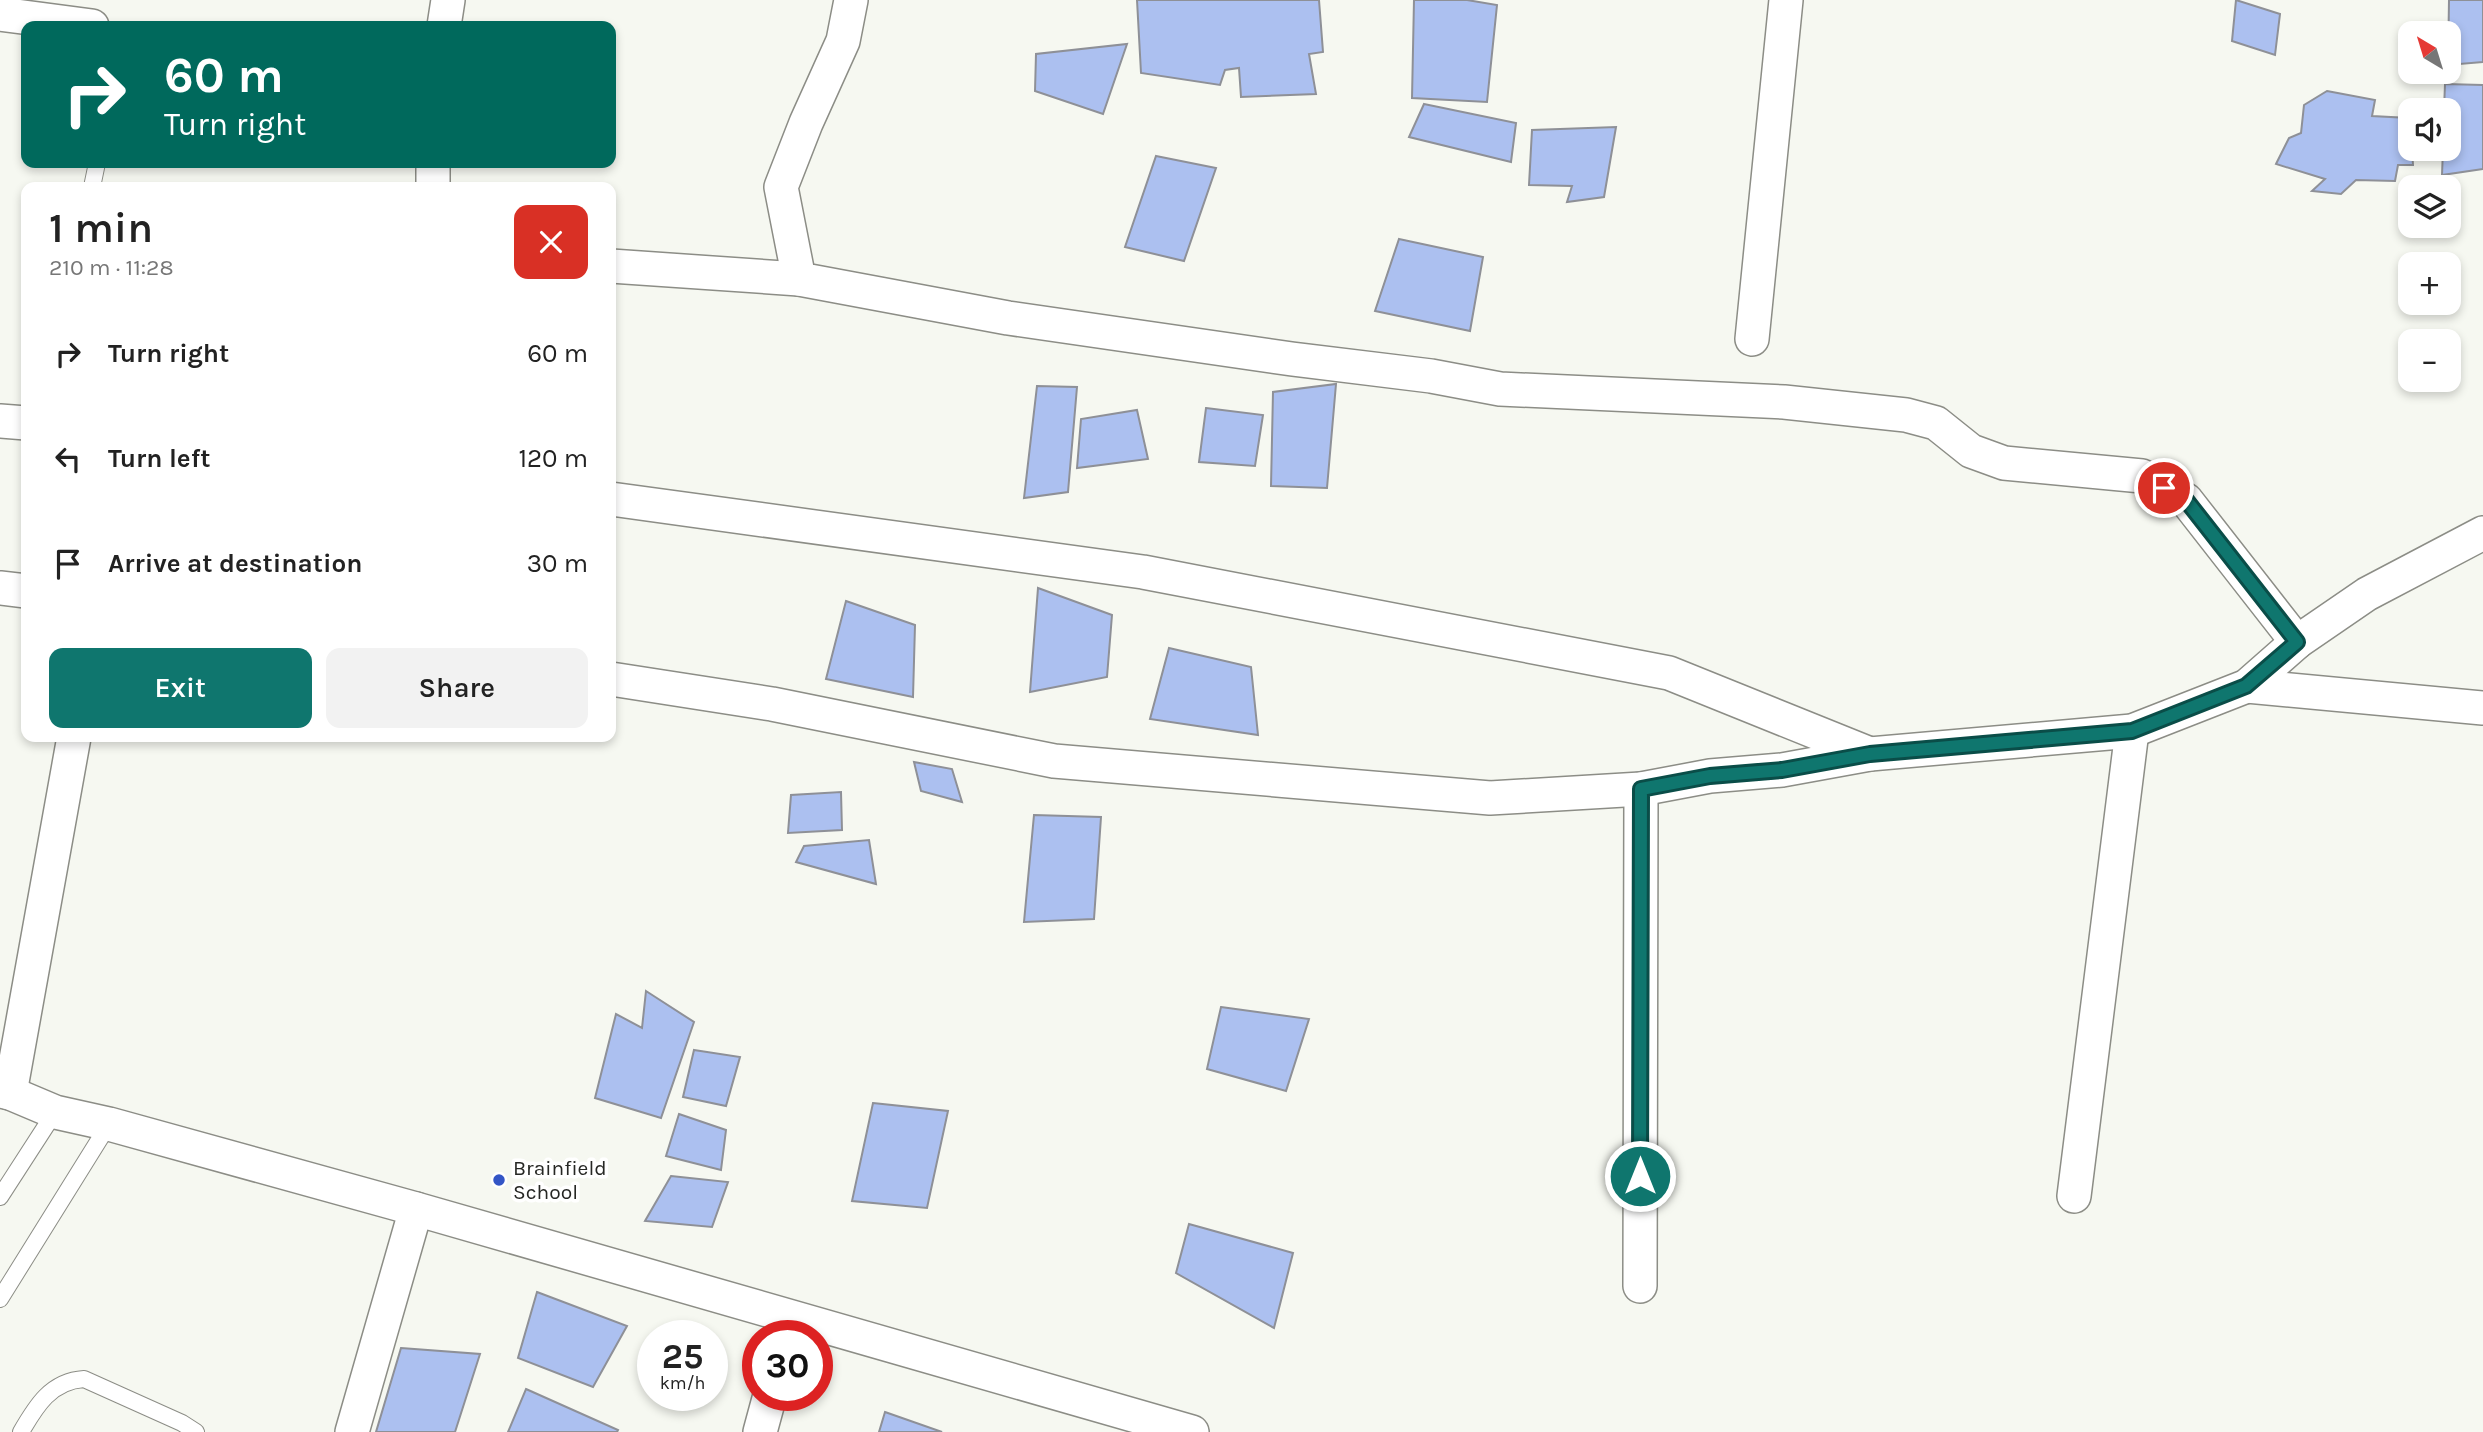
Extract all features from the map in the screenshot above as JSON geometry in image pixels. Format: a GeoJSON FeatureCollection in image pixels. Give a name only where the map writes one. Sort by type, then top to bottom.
{"type":"FeatureCollection","features":[{"type":"Feature","properties":{"kind":"street"},"geometry":{"type":"LineString","coordinates":[[445,21],[448,0]]}},
{"type":"Feature","properties":{"kind":"street"},"geometry":{"type":"LineString","coordinates":[[799,279],[781,187],[843,41],[851,0]]}},
{"type":"Feature","properties":{"kind":"street"},"geometry":{"type":"LineString","coordinates":[[1752,339],[1786,0]]}},
{"type":"Feature","properties":{"kind":"street"},"geometry":{"type":"LineString","coordinates":[[0,14],[54,21]]}},
{"type":"Feature","properties":{"kind":"street"},"geometry":{"type":"LineString","coordinates":[[616,266],[799,279],[1008,318],[1431,376],[1500,388],[1784,402],[1906,415],[1936,423],[1971,451],[2004,463],[2142,476],[2186,500],[2297,642]]}},
{"type":"Feature","properties":{"kind":"street"},"geometry":{"type":"LineString","coordinates":[[0,421],[21,423]]}},
{"type":"Feature","properties":{"kind":"street"},"geometry":{"type":"LineString","coordinates":[[616,500],[1143,572],[1669,673],[1870,754]]}},
{"type":"Feature","properties":{"kind":"street"},"geometry":{"type":"LineString","coordinates":[[616,680],[772,704],[1054,761],[1490,798],[1641,789],[1710,776],[1782,770],[1870,754],[2132,731],[2246,686],[2297,642],[2367,594],[2483,533]]}},
{"type":"Feature","properties":{"kind":"street"},"geometry":{"type":"LineString","coordinates":[[0,587],[21,590]]}},
{"type":"Feature","properties":{"kind":"street"},"geometry":{"type":"LineString","coordinates":[[2246,686],[2483,708]]}},
{"type":"Feature","properties":{"kind":"street"},"geometry":{"type":"LineString","coordinates":[[2074,1196],[2132,731]]}},
{"type":"Feature","properties":{"kind":"street"},"geometry":{"type":"LineString","coordinates":[[73,742],[5,1092],[55,1112],[109,1124],[416,1209],[773,1320]]}},
{"type":"Feature","properties":{"kind":"street"},"geometry":{"type":"LineString","coordinates":[[1640,1286],[1641,789]]}},
{"type":"Feature","properties":{"kind":"street"},"geometry":{"type":"LineString","coordinates":[[352,1432],[416,1209]]}},
{"type":"Feature","properties":{"kind":"street"},"geometry":{"type":"LineString","coordinates":[[833,1337],[1192,1432]]}},
{"type":"Feature","properties":{"kind":"street"},"geometry":{"type":"LineString","coordinates":[[760,1432],[766,1411]]}},
{"type":"Feature","properties":{"kind":"lane"},"geometry":{"type":"LineString","coordinates":[[0,1197],[55,1112]]}},
{"type":"Feature","properties":{"kind":"lane"},"geometry":{"type":"LineString","coordinates":[[0,1299],[109,1124]]}},
{"type":"Feature","properties":{"kind":"lane"},"geometry":{"type":"LineString","coordinates":[[21,1432],[47,1393],[69,1380],[83,1379],[134,1400],[196,1432]]}},
{"type":"Feature","properties":{"kind":"building"},"geometry":{"type":"Polygon","coordinates":[[[1137,0],[1319,0],[1323,52],[1309,54],[1316,94],[1241,97],[1239,68],[1225,70],[1220,85],[1141,73],[1137,0]]]}},
{"type":"Feature","properties":{"kind":"building"},"geometry":{"type":"Polygon","coordinates":[[[1414,0],[1467,0],[1497,5],[1487,102],[1412,98],[1414,0]]]}},
{"type":"Feature","properties":{"kind":"building"},"geometry":{"type":"Polygon","coordinates":[[[2236,0],[2280,14],[2275,55],[2232,41],[2236,0]]]}},
{"type":"Feature","properties":{"kind":"building"},"geometry":{"type":"Polygon","coordinates":[[[2449,0],[2483,0],[2483,62],[2461,64],[2461,21],[2449,21],[2449,0]]]}},
{"type":"Feature","properties":{"kind":"building"},"geometry":{"type":"Polygon","coordinates":[[[1127,44],[1103,114],[1035,91],[1036,54],[1127,44]]]}},
{"type":"Feature","properties":{"kind":"building"},"geometry":{"type":"Polygon","coordinates":[[[2445,84],[2483,85],[2483,169],[2442,175],[2443,161],[2461,161],[2461,98],[2444,98],[2445,84]]]}},
{"type":"Feature","properties":{"kind":"building"},"geometry":{"type":"Polygon","coordinates":[[[2327,91],[2375,100],[2372,116],[2398,117],[2398,161],[2413,161],[2413,165],[2398,165],[2395,181],[2356,180],[2341,194],[2312,191],[2325,179],[2276,164],[2289,138],[2301,133],[2304,105],[2327,91]]]}},
{"type":"Feature","properties":{"kind":"building"},"geometry":{"type":"Polygon","coordinates":[[[1424,104],[1516,123],[1511,162],[1409,137],[1424,104]]]}},
{"type":"Feature","properties":{"kind":"building"},"geometry":{"type":"Polygon","coordinates":[[[1616,127],[1604,197],[1567,202],[1572,186],[1529,185],[1532,130],[1616,127]]]}},
{"type":"Feature","properties":{"kind":"building"},"geometry":{"type":"Polygon","coordinates":[[[1156,156],[1216,168],[1184,261],[1125,247],[1156,156]]]}},
{"type":"Feature","properties":{"kind":"building"},"geometry":{"type":"Polygon","coordinates":[[[1399,239],[1483,257],[1470,331],[1375,311],[1399,239]]]}},
{"type":"Feature","properties":{"kind":"building"},"geometry":{"type":"Polygon","coordinates":[[[1336,384],[1327,488],[1271,486],[1273,392],[1336,384]]]}},
{"type":"Feature","properties":{"kind":"building"},"geometry":{"type":"Polygon","coordinates":[[[1037,386],[1077,387],[1068,492],[1024,498],[1037,386]]]}},
{"type":"Feature","properties":{"kind":"building"},"geometry":{"type":"Polygon","coordinates":[[[1206,408],[1263,415],[1255,466],[1199,462],[1206,408]]]}},
{"type":"Feature","properties":{"kind":"building"},"geometry":{"type":"Polygon","coordinates":[[[1137,410],[1148,459],[1077,468],[1081,419],[1137,410]]]}},
{"type":"Feature","properties":{"kind":"building"},"geometry":{"type":"Polygon","coordinates":[[[1038,588],[1112,615],[1107,677],[1030,692],[1038,588]]]}},
{"type":"Feature","properties":{"kind":"building"},"geometry":{"type":"Polygon","coordinates":[[[846,601],[915,625],[913,697],[826,679],[846,601]]]}},
{"type":"Feature","properties":{"kind":"building"},"geometry":{"type":"Polygon","coordinates":[[[1169,648],[1251,667],[1258,735],[1150,719],[1169,648]]]}},
{"type":"Feature","properties":{"kind":"building"},"geometry":{"type":"Polygon","coordinates":[[[914,762],[952,769],[962,802],[921,791],[914,762]]]}},
{"type":"Feature","properties":{"kind":"building"},"geometry":{"type":"Polygon","coordinates":[[[841,792],[842,830],[788,833],[791,795],[841,792]]]}},
{"type":"Feature","properties":{"kind":"building"},"geometry":{"type":"Polygon","coordinates":[[[1034,815],[1101,817],[1094,919],[1024,922],[1034,815]]]}},
{"type":"Feature","properties":{"kind":"building"},"geometry":{"type":"Polygon","coordinates":[[[869,840],[876,884],[796,862],[804,846],[869,840]]]}},
{"type":"Feature","properties":{"kind":"building"},"geometry":{"type":"Polygon","coordinates":[[[646,991],[694,1022],[661,1118],[595,1098],[616,1014],[642,1028],[646,991]]]}},
{"type":"Feature","properties":{"kind":"building"},"geometry":{"type":"Polygon","coordinates":[[[1221,1007],[1309,1019],[1286,1091],[1207,1069],[1221,1007]]]}},
{"type":"Feature","properties":{"kind":"building"},"geometry":{"type":"Polygon","coordinates":[[[694,1050],[740,1057],[726,1106],[683,1097],[694,1050]]]}},
{"type":"Feature","properties":{"kind":"building"},"geometry":{"type":"Polygon","coordinates":[[[873,1103],[948,1111],[927,1208],[852,1201],[873,1103]]]}},
{"type":"Feature","properties":{"kind":"building"},"geometry":{"type":"Polygon","coordinates":[[[679,1114],[726,1130],[721,1170],[666,1156],[679,1114]]]}},
{"type":"Feature","properties":{"kind":"building"},"geometry":{"type":"Polygon","coordinates":[[[671,1176],[728,1182],[712,1227],[645,1221],[671,1176]]]}},
{"type":"Feature","properties":{"kind":"building"},"geometry":{"type":"Polygon","coordinates":[[[1189,1224],[1293,1253],[1274,1328],[1176,1273],[1189,1224]]]}},
{"type":"Feature","properties":{"kind":"building"},"geometry":{"type":"Polygon","coordinates":[[[537,1292],[627,1326],[593,1387],[518,1358],[537,1292]]]}},
{"type":"Feature","properties":{"kind":"building"},"geometry":{"type":"Polygon","coordinates":[[[401,1348],[480,1354],[455,1432],[376,1432],[401,1348]]]}},
{"type":"Feature","properties":{"kind":"building"},"geometry":{"type":"Polygon","coordinates":[[[526,1389],[618,1430],[508,1432],[526,1389]]]}},
{"type":"Feature","properties":{"kind":"building"},"geometry":{"type":"Polygon","coordinates":[[[885,1412],[942,1432],[879,1432],[885,1412]]]}},
{"type":"Feature","properties":{"kind":"place","name":"Brainfield School"},"geometry":{"type":"Point","coordinates":[499,1180]}},
{"type":"Feature","properties":{"kind":"route"},"geometry":{"type":"LineString","coordinates":[[1640,1176],[1641,789],[1710,776],[1782,770],[1870,754],[2132,731],[2246,686],[2297,642],[2186,500],[2164,488]]}}]}
